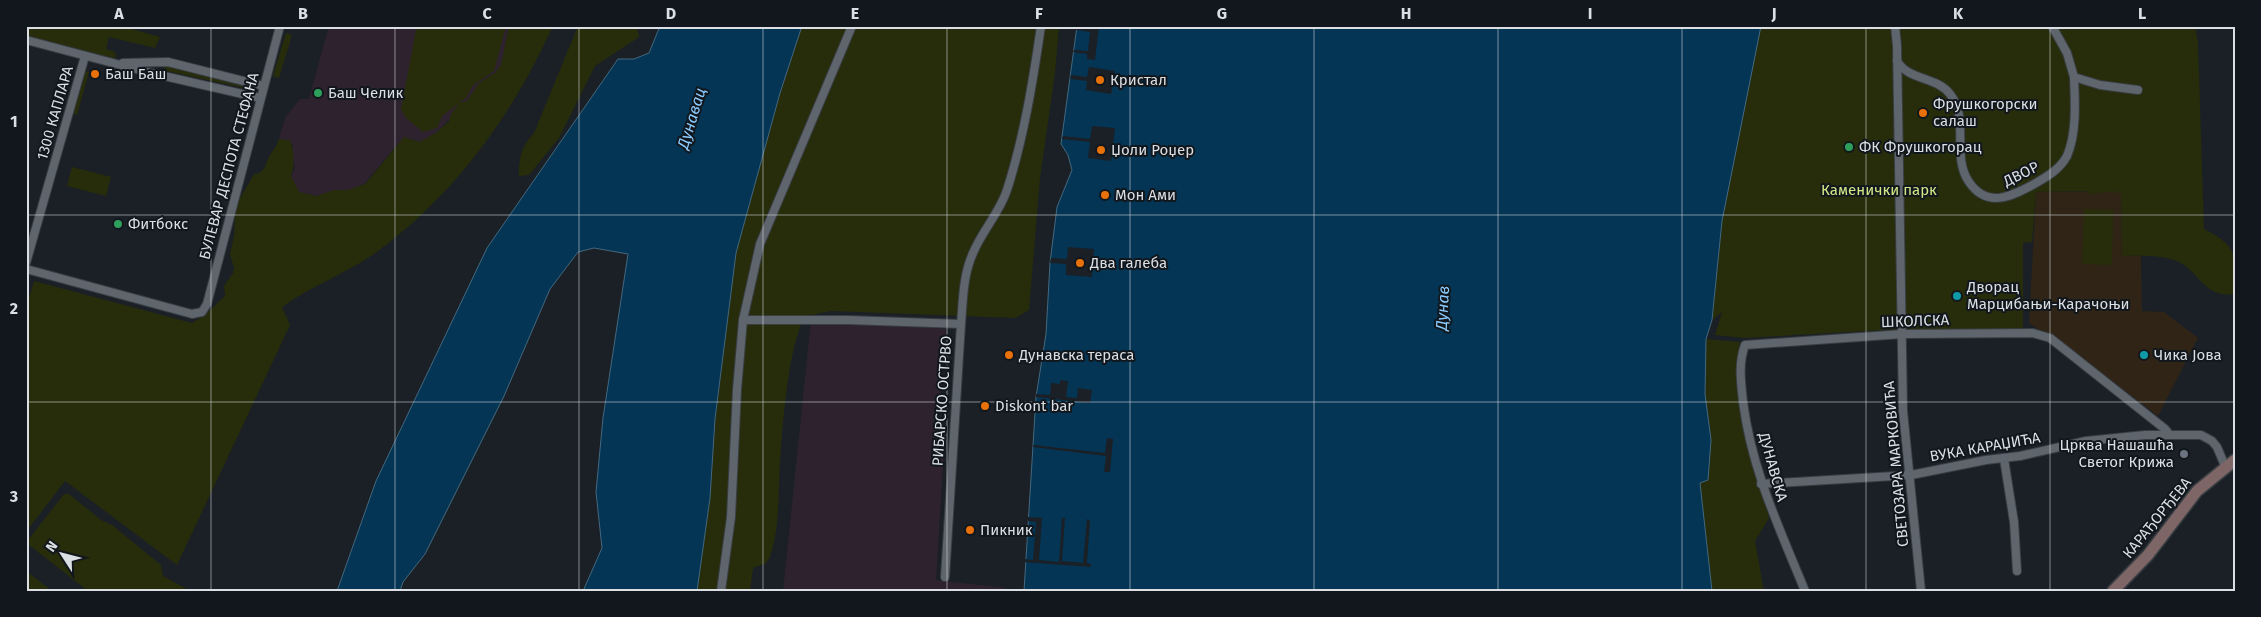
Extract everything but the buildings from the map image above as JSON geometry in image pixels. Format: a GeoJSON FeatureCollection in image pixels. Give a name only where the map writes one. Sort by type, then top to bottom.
{"type":"FeatureCollection","features":[{"type":"Feature","properties":{"kind":"main road","name":"КАРАЂОРЂЕВА"},"geometry":{"type":"LineString","coordinates":[[2113,591],[2148,555],[2197,491],[2230,463]]}},
{"type":"Feature","properties":{"kind":"street","name":"БУЛЕВАР ДЕСПОТА СТЕФАНА"},"geometry":{"type":"LineString","coordinates":[[26,269],[192,314],[202,312],[206,304],[280,26]]}},
{"type":"Feature","properties":{"kind":"street"},"geometry":{"type":"LineString","coordinates":[[721,591],[731,517],[737,390],[743,320],[760,244],[852,26]]}},
{"type":"Feature","properties":{"kind":"street"},"geometry":{"type":"LineString","coordinates":[[961,324],[967,266],[981,235],[1006,192],[1012,174],[1035,70],[1041,26]]}},
{"type":"Feature","properties":{"kind":"street"},"geometry":{"type":"LineString","coordinates":[[1895,26],[1903,334]]}},
{"type":"Feature","properties":{"kind":"street"},"geometry":{"type":"LineString","coordinates":[[2052,26],[2066,53],[2074,77],[2100,85],[2138,90]]}},
{"type":"Feature","properties":{"kind":"street"},"geometry":{"type":"LineString","coordinates":[[26,40],[260,98]]}},
{"type":"Feature","properties":{"kind":"street","name":"1300 КАПЛАРА"},"geometry":{"type":"LineString","coordinates":[[26,263],[30,239],[85,56]]}},
{"type":"Feature","properties":{"kind":"street","name":"ДВОР"},"geometry":{"type":"LineString","coordinates":[[1897,61],[1907,72],[1935,82],[1949,93],[1956,102],[1959,113],[1961,150],[1966,178],[1973,187],[1994,198],[2003,198],[2020,192],[2050,175],[2062,163],[2071,139],[2074,77]]}},
{"type":"Feature","properties":{"kind":"street"},"geometry":{"type":"LineString","coordinates":[[113,63],[168,62],[263,86]]}},
{"type":"Feature","properties":{"kind":"street","name":"РИБАРСКО ОСТРВО"},"geometry":{"type":"LineString","coordinates":[[743,320],[848,320],[961,324],[944,577]]}},
{"type":"Feature","properties":{"kind":"street","name":"ШКОЛСКА"},"geometry":{"type":"LineString","coordinates":[[1745,345],[1903,334],[2033,333],[2050,338],[2170,435]]}},
{"type":"Feature","properties":{"kind":"street","name":"СВЕТОЗАРА МАРКОВИЋА"},"geometry":{"type":"LineString","coordinates":[[1903,334],[1903,411],[1911,475],[1921,591]]}},
{"type":"Feature","properties":{"kind":"street","name":"ДУНАВСКА"},"geometry":{"type":"LineString","coordinates":[[1745,345],[1740,369],[1751,452],[1761,484],[1805,591]]}},
{"type":"Feature","properties":{"kind":"street","name":"ВУКА КАРАЏИЋА"},"geometry":{"type":"LineString","coordinates":[[1761,484],[1911,475],[1986,460],[2004,459],[2096,439],[2170,435],[2194,434],[2207,438],[2230,463]]}},
{"type":"Feature","properties":{"kind":"street"},"geometry":{"type":"LineString","coordinates":[[2004,459],[2014,522],[2017,571]]}},
{"type":"Feature","properties":{"kind":"shaded area"},"geometry":{"type":"Polygon","coordinates":[[[329,26],[509,26],[501,65],[495,73],[479,83],[467,101],[437,132],[420,142],[404,137],[364,184],[348,190],[335,190],[316,196],[299,192],[296,189],[291,176],[295,168],[292,155],[293,145],[279,139],[285,118],[300,99],[309,99],[329,26]]]}},
{"type":"Feature","properties":{"kind":"shaded area"},"geometry":{"type":"Polygon","coordinates":[[[2121,191],[2122,256],[2141,256],[2142,311],[2164,312],[2198,338],[2158,416],[2098,370],[2029,323],[2036,192],[2121,191]]]}},
{"type":"Feature","properties":{"kind":"shaded area"},"geometry":{"type":"Polygon","coordinates":[[[811,320],[946,329],[937,432],[945,434],[936,580],[1006,588],[1006,591],[783,591],[811,320]]]}},
{"type":"Feature","properties":{"kind":"green space"},"geometry":{"type":"Polygon","coordinates":[[[26,26],[121,26],[160,37],[155,48],[109,37],[106,49],[115,52],[116,57],[113,58],[26,35],[26,26]]]}},
{"type":"Feature","properties":{"kind":"green space"},"geometry":{"type":"Polygon","coordinates":[[[411,26],[506,26],[494,71],[472,86],[467,97],[442,116],[437,128],[423,132],[406,118],[401,109],[416,30],[411,26]]]}},
{"type":"Feature","properties":{"kind":"green space"},"geometry":{"type":"Polygon","coordinates":[[[509,26],[553,26],[519,91],[500,122],[478,152],[430,206],[374,254],[282,307],[290,325],[177,565],[65,481],[26,532],[26,308],[34,281],[192,323],[205,315],[225,296],[224,286],[233,273],[234,268],[230,254],[234,236],[236,205],[254,174],[264,168],[279,139],[290,140],[294,158],[291,176],[299,192],[316,196],[334,190],[348,190],[365,184],[404,137],[420,142],[437,132],[449,121],[451,114],[459,103],[467,101],[479,83],[495,73],[501,65],[509,26]]]}},
{"type":"Feature","properties":{"kind":"green space"},"geometry":{"type":"Polygon","coordinates":[[[578,26],[637,26],[639,37],[595,66],[559,138],[529,175],[519,176],[520,158],[526,143],[534,133],[578,26]]]}},
{"type":"Feature","properties":{"kind":"green space"},"geometry":{"type":"Polygon","coordinates":[[[802,26],[1059,26],[1055,73],[1040,178],[1029,310],[1015,318],[831,311],[816,314],[803,320],[789,371],[780,463],[776,534],[770,557],[766,563],[753,568],[750,591],[697,591],[710,498],[715,424],[736,253],[780,93],[802,26]]]}},
{"type":"Feature","properties":{"kind":"green space","name":"Каменички парк"},"geometry":{"type":"Polygon","coordinates":[[[1761,26],[2195,26],[2198,43],[2204,229],[2216,235],[2230,248],[2233,254],[2235,262],[2235,294],[2218,293],[2211,290],[2178,261],[2154,256],[2122,256],[2121,193],[2116,193],[2116,191],[2088,194],[2087,191],[2036,192],[2032,242],[2023,243],[2023,330],[1901,329],[1745,338],[1715,335],[1722,312],[1712,320],[1722,221],[1761,26]]]}},
{"type":"Feature","properties":{"kind":"green space"},"geometry":{"type":"Polygon","coordinates":[[[286,33],[292,35],[279,78],[273,76],[286,33]]]}},
{"type":"Feature","properties":{"kind":"green space"},"geometry":{"type":"Polygon","coordinates":[[[166,66],[244,86],[244,88],[167,71],[164,68],[166,66]]]}},
{"type":"Feature","properties":{"kind":"green space"},"geometry":{"type":"Polygon","coordinates":[[[85,71],[89,72],[77,115],[73,114],[85,71]]]}},
{"type":"Feature","properties":{"kind":"green space"},"geometry":{"type":"Polygon","coordinates":[[[72,167],[111,177],[106,196],[67,186],[72,167]]]}},
{"type":"Feature","properties":{"kind":"green space"},"geometry":{"type":"Polygon","coordinates":[[[2084,209],[2113,210],[2112,265],[2082,264],[2084,209]]]}},
{"type":"Feature","properties":{"kind":"green space"},"geometry":{"type":"Polygon","coordinates":[[[1706,339],[1740,342],[1739,385],[1742,408],[1751,454],[1769,518],[1755,541],[1764,591],[1712,591],[1700,483],[1708,480],[1711,440],[1705,394],[1706,339]]]}},
{"type":"Feature","properties":{"kind":"green space"},"geometry":{"type":"Polygon","coordinates":[[[64,494],[69,494],[101,520],[112,525],[161,565],[163,576],[190,591],[88,591],[29,545],[28,540],[64,494]]]}},
{"type":"Feature","properties":{"kind":"green space"},"geometry":{"type":"Polygon","coordinates":[[[26,571],[52,591],[26,591],[26,571]]]}},
{"type":"Feature","properties":{"kind":"water","name":"Дунавац"},"geometry":{"type":"Polygon","coordinates":[[[660,26],[802,26],[780,93],[736,253],[715,419],[710,498],[697,591],[583,591],[602,548],[596,492],[603,418],[628,254],[594,248],[578,252],[550,289],[504,396],[425,554],[403,582],[400,591],[337,591],[376,481],[487,248],[618,59],[634,59],[649,53],[660,26]]]}},
{"type":"Feature","properties":{"kind":"water","name":"Дунав"},"geometry":{"type":"Polygon","coordinates":[[[1077,26],[1761,26],[1722,221],[1712,320],[1706,339],[1705,394],[1711,440],[1708,480],[1700,483],[1712,591],[1024,591],[1036,397],[1046,334],[1050,263],[1057,207],[1072,170],[1068,155],[1061,144],[1077,26]]]}},
{"type":"Feature","properties":{"kind":"pier"},"geometry":{"type":"Polygon","coordinates":[[[1091,26],[1099,26],[1095,60],[1087,59],[1087,54],[1073,52],[1074,50],[1088,51],[1090,32],[1076,30],[1076,28],[1090,29],[1091,26]]]}},
{"type":"Feature","properties":{"kind":"pier","name":"Кристал"},"geometry":{"type":"Polygon","coordinates":[[[1089,67],[1115,71],[1111,94],[1086,90],[1087,81],[1070,79],[1071,75],[1087,77],[1089,67]]]}},
{"type":"Feature","properties":{"kind":"pier","name":"Џоли Роџер"},"geometry":{"type":"Polygon","coordinates":[[[1092,126],[1115,128],[1111,161],[1088,158],[1090,142],[1062,139],[1063,136],[1090,139],[1092,126]]]}},
{"type":"Feature","properties":{"kind":"pier","name":"Два галеба"},"geometry":{"type":"Polygon","coordinates":[[[1068,247],[1094,249],[1092,277],[1066,275],[1066,264],[1050,263],[1051,258],[1067,259],[1068,247]]]}},
{"type":"Feature","properties":{"kind":"pier"},"geometry":{"type":"Polygon","coordinates":[[[1060,380],[1068,381],[1066,397],[1077,398],[1078,388],[1092,390],[1090,403],[1036,397],[1036,394],[1050,395],[1051,383],[1060,384],[1060,380]]]}},
{"type":"Feature","properties":{"kind":"pier"},"geometry":{"type":"Polygon","coordinates":[[[1107,438],[1113,439],[1110,472],[1104,472],[1106,456],[1033,447],[1033,445],[1105,453],[1107,438]]]}},
{"type":"Feature","properties":{"kind":"pier"},"geometry":{"type":"Polygon","coordinates":[[[1028,517],[1042,518],[1039,560],[1059,562],[1062,518],[1065,518],[1062,561],[1083,563],[1087,519],[1090,520],[1087,563],[1091,564],[1091,567],[1024,562],[1024,559],[1033,560],[1036,522],[1028,521],[1028,517]]]}},
{"type":"Feature","properties":{"kind":"place","name":"Баш Баш"},"geometry":{"type":"Point","coordinates":[95,74]}},
{"type":"Feature","properties":{"kind":"place","name":"Кристал"},"geometry":{"type":"Point","coordinates":[1100,80]}},
{"type":"Feature","properties":{"kind":"place","name":"Баш Челик"},"geometry":{"type":"Point","coordinates":[318,93]}},
{"type":"Feature","properties":{"kind":"place","name":"Фрушкогорски салаш"},"geometry":{"type":"Point","coordinates":[1923,113]}},
{"type":"Feature","properties":{"kind":"place","name":"ФК Фрушкогорац"},"geometry":{"type":"Point","coordinates":[1849,147]}},
{"type":"Feature","properties":{"kind":"place","name":"Џоли Роџер"},"geometry":{"type":"Point","coordinates":[1101,150]}},
{"type":"Feature","properties":{"kind":"place","name":"Мон Ами"},"geometry":{"type":"Point","coordinates":[1105,195]}},
{"type":"Feature","properties":{"kind":"place","name":"Фитбокс"},"geometry":{"type":"Point","coordinates":[118,224]}},
{"type":"Feature","properties":{"kind":"place","name":"Два галеба"},"geometry":{"type":"Point","coordinates":[1080,263]}},
{"type":"Feature","properties":{"kind":"place","name":"Дворац Марцибањи-Карачоњи"},"geometry":{"type":"Point","coordinates":[1957,296]}},
{"type":"Feature","properties":{"kind":"place","name":"Дунавска тераса"},"geometry":{"type":"Point","coordinates":[1009,355]}},
{"type":"Feature","properties":{"kind":"place","name":"Чика Јова"},"geometry":{"type":"Point","coordinates":[2144,355]}},
{"type":"Feature","properties":{"kind":"place","name":"Diskont bar"},"geometry":{"type":"Point","coordinates":[985,406]}},
{"type":"Feature","properties":{"kind":"place","name":"Црква Нашашћа Светог Крижа"},"geometry":{"type":"Point","coordinates":[2184,454]}},
{"type":"Feature","properties":{"kind":"place","name":"Пикник"},"geometry":{"type":"Point","coordinates":[970,530]}}]}
